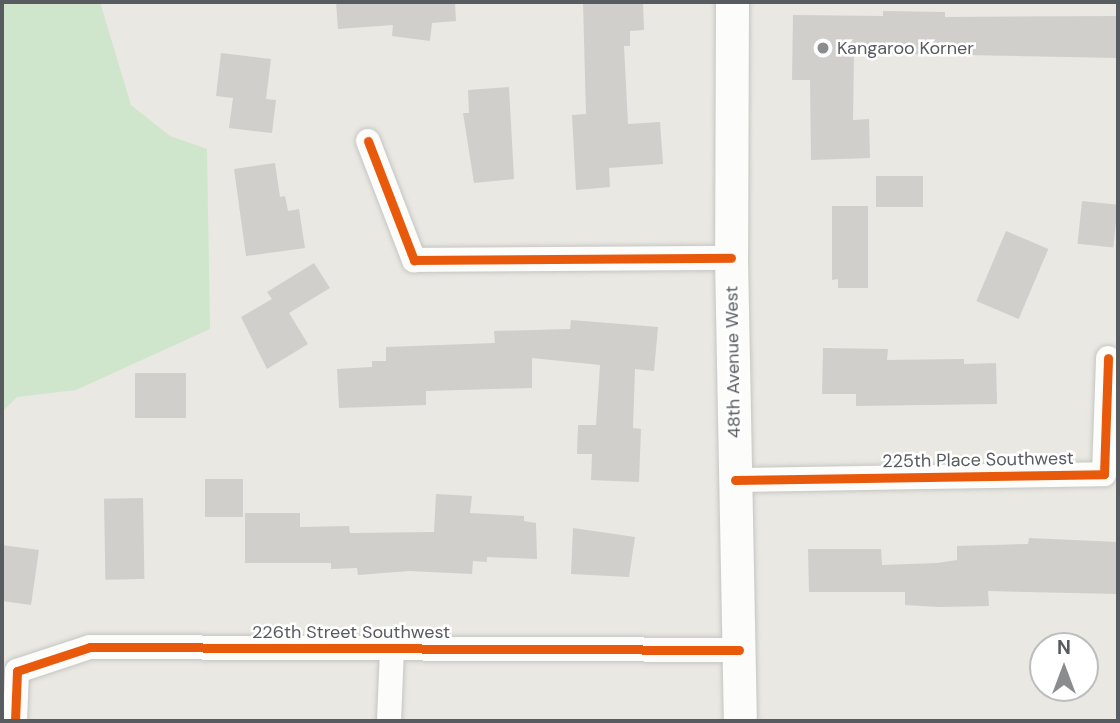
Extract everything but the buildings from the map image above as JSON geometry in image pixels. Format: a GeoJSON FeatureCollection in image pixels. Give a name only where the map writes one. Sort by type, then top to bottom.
{"type":"FeatureCollection","features":[{"type":"Feature","properties":{"kind":"main road","name":"48th Avenue West"},"geometry":{"type":"LineString","coordinates":[[732,2],[730,258],[740,721]]}},
{"type":"Feature","properties":{"kind":"street"},"geometry":{"type":"LineString","coordinates":[[368,141],[414,260],[730,258]]}},
{"type":"Feature","properties":{"kind":"street","name":"225th Place Southwest"},"geometry":{"type":"LineString","coordinates":[[735,480],[1104,474],[1108,358]]}},
{"type":"Feature","properties":{"kind":"street","name":"226th Street Southwest"},"geometry":{"type":"LineString","coordinates":[[15,721],[17,671],[90,647],[739,650]]}},
{"type":"Feature","properties":{"kind":"street"},"geometry":{"type":"LineString","coordinates":[[389,721],[392,648]]}},
{"type":"Feature","properties":{"kind":"green space"},"geometry":{"type":"Polygon","coordinates":[[[2,2],[100,2],[131,105],[170,136],[207,149],[210,329],[76,390],[17,397],[2,412],[2,2]]]}},
{"type":"Feature","properties":{"kind":"cycle path"},"geometry":{"type":"LineString","coordinates":[[368,141],[414,260],[731,258]]}},
{"type":"Feature","properties":{"kind":"cycle path"},"geometry":{"type":"LineString","coordinates":[[735,480],[1104,474],[1108,358]]}},
{"type":"Feature","properties":{"kind":"cycle path"},"geometry":{"type":"LineString","coordinates":[[15,721],[17,671],[90,647],[739,650]]}},
{"type":"Feature","properties":{"kind":"place","name":"Kangaroo Korner"},"geometry":{"type":"Point","coordinates":[823,48]}}]}
